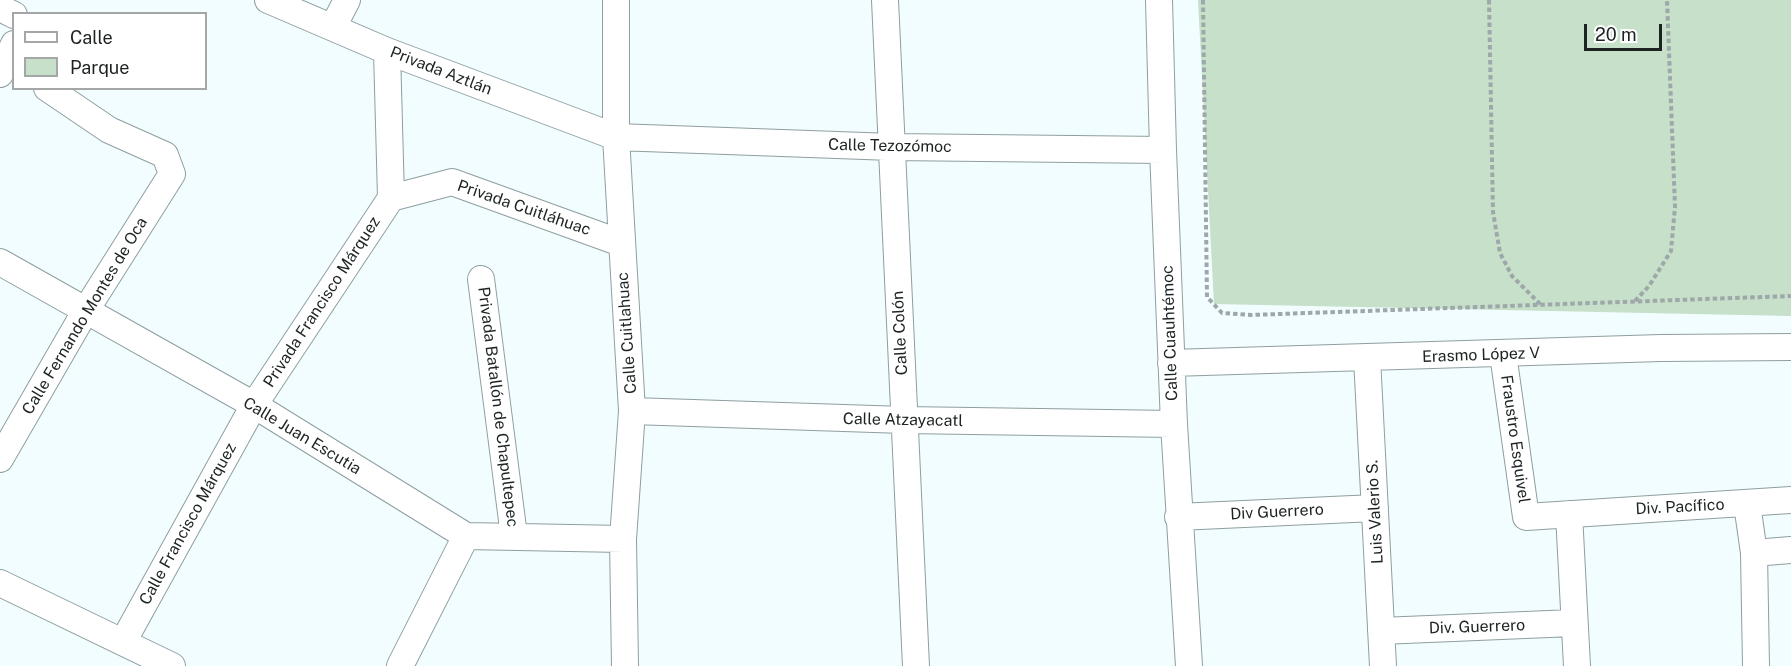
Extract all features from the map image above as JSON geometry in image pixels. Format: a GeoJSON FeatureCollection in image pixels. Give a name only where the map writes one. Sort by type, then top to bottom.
{"type":"FeatureCollection","features":[{"type":"Feature","properties":{"kind":"street","name":"Privada Aztlán"},"geometry":{"type":"LineString","coordinates":[[268,0],[387,51],[616,137]]}},
{"type":"Feature","properties":{"kind":"street"},"geometry":{"type":"LineString","coordinates":[[333,27],[347,0]]}},
{"type":"Feature","properties":{"kind":"street","name":"Calle Cuitlahuac"},"geometry":{"type":"LineString","coordinates":[[616,0],[616,137],[632,411],[623,539],[625,666]]}},
{"type":"Feature","properties":{"kind":"street","name":"Calle Colón"},"geometry":{"type":"LineString","coordinates":[[885,0],[916,666]]}},
{"type":"Feature","properties":{"kind":"street","name":"Calle Cuauhtémoc"},"geometry":{"type":"LineString","coordinates":[[1159,0],[1178,517],[1189,666]]}},
{"type":"Feature","properties":{"kind":"street"},"geometry":{"type":"LineString","coordinates":[[387,51],[391,198]]}},
{"type":"Feature","properties":{"kind":"street","name":"Calle Fernando Montes de Oca"},"geometry":{"type":"LineString","coordinates":[[0,459],[86,310],[172,174],[165,155],[110,130],[50,90]]}},
{"type":"Feature","properties":{"kind":"street","name":"Calle Tezozómoc"},"geometry":{"type":"LineString","coordinates":[[616,137],[892,147],[1163,150]]}},
{"type":"Feature","properties":{"kind":"street","name":"Privada Cuitláhuac"},"geometry":{"type":"LineString","coordinates":[[391,198],[452,182],[621,243]]}},
{"type":"Feature","properties":{"kind":"street","name":"Privada Francisco Márquez"},"geometry":{"type":"LineString","coordinates":[[254,405],[391,198]]}},
{"type":"Feature","properties":{"kind":"street","name":"Calle Juan Escutia"},"geometry":{"type":"LineString","coordinates":[[0,262],[254,405],[466,536]]}},
{"type":"Feature","properties":{"kind":"street","name":"Privada Batallón de Chapultepec"},"geometry":{"type":"LineString","coordinates":[[481,279],[514,536]]}},
{"type":"Feature","properties":{"kind":"street","name":"Erasmo López V"},"geometry":{"type":"LineString","coordinates":[[1172,363],[1661,348],[1791,347]]}},
{"type":"Feature","properties":{"kind":"street","name":"Fraustro Esquivel"},"geometry":{"type":"LineString","coordinates":[[1503,354],[1526,517],[1569,514]]}},
{"type":"Feature","properties":{"kind":"street","name":"Luis Valerio S."},"geometry":{"type":"LineString","coordinates":[[1367,358],[1383,666]]}},
{"type":"Feature","properties":{"kind":"street","name":"Calle Francisco Márquez"},"geometry":{"type":"LineString","coordinates":[[123,642],[254,405]]}},
{"type":"Feature","properties":{"kind":"street","name":"Calle Atzayacatl"},"geometry":{"type":"LineString","coordinates":[[632,411],[904,420],[1174,424]]}},
{"type":"Feature","properties":{"kind":"street","name":"Div. Pacífico"},"geometry":{"type":"LineString","coordinates":[[1569,514],[1791,500]]}},
{"type":"Feature","properties":{"kind":"street"},"geometry":{"type":"LineString","coordinates":[[1747,504],[1754,553],[1756,666]]}},
{"type":"Feature","properties":{"kind":"street","name":"Div Guerrero"},"geometry":{"type":"LineString","coordinates":[[1178,517],[1375,508]]}},
{"type":"Feature","properties":{"kind":"street"},"geometry":{"type":"LineString","coordinates":[[1569,514],[1577,666]]}},
{"type":"Feature","properties":{"kind":"street"},"geometry":{"type":"LineString","coordinates":[[400,666],[466,536],[623,539]]}},
{"type":"Feature","properties":{"kind":"street"},"geometry":{"type":"LineString","coordinates":[[1754,553],[1791,550]]}},
{"type":"Feature","properties":{"kind":"street"},"geometry":{"type":"LineString","coordinates":[[0,583],[172,666]]}},
{"type":"Feature","properties":{"kind":"street","name":"Div. Guerrero"},"geometry":{"type":"LineString","coordinates":[[1381,631],[1573,623]]}},
{"type":"Feature","properties":{"kind":"path"},"geometry":{"type":"LineString","coordinates":[[1203,0],[1207,297],[1222,313],[1262,315],[1791,296]]}},
{"type":"Feature","properties":{"kind":"path"},"geometry":{"type":"LineString","coordinates":[[1489,0],[1493,212],[1498,243],[1500,253],[1512,276],[1540,305]]}},
{"type":"Feature","properties":{"kind":"path"},"geometry":{"type":"LineString","coordinates":[[1634,302],[1649,286],[1671,251],[1675,207],[1667,0]]}},
{"type":"Feature","properties":{"kind":"green space"},"geometry":{"type":"Polygon","coordinates":[[[1198,0],[1791,0],[1791,316],[1214,304],[1198,0]]]}}]}
